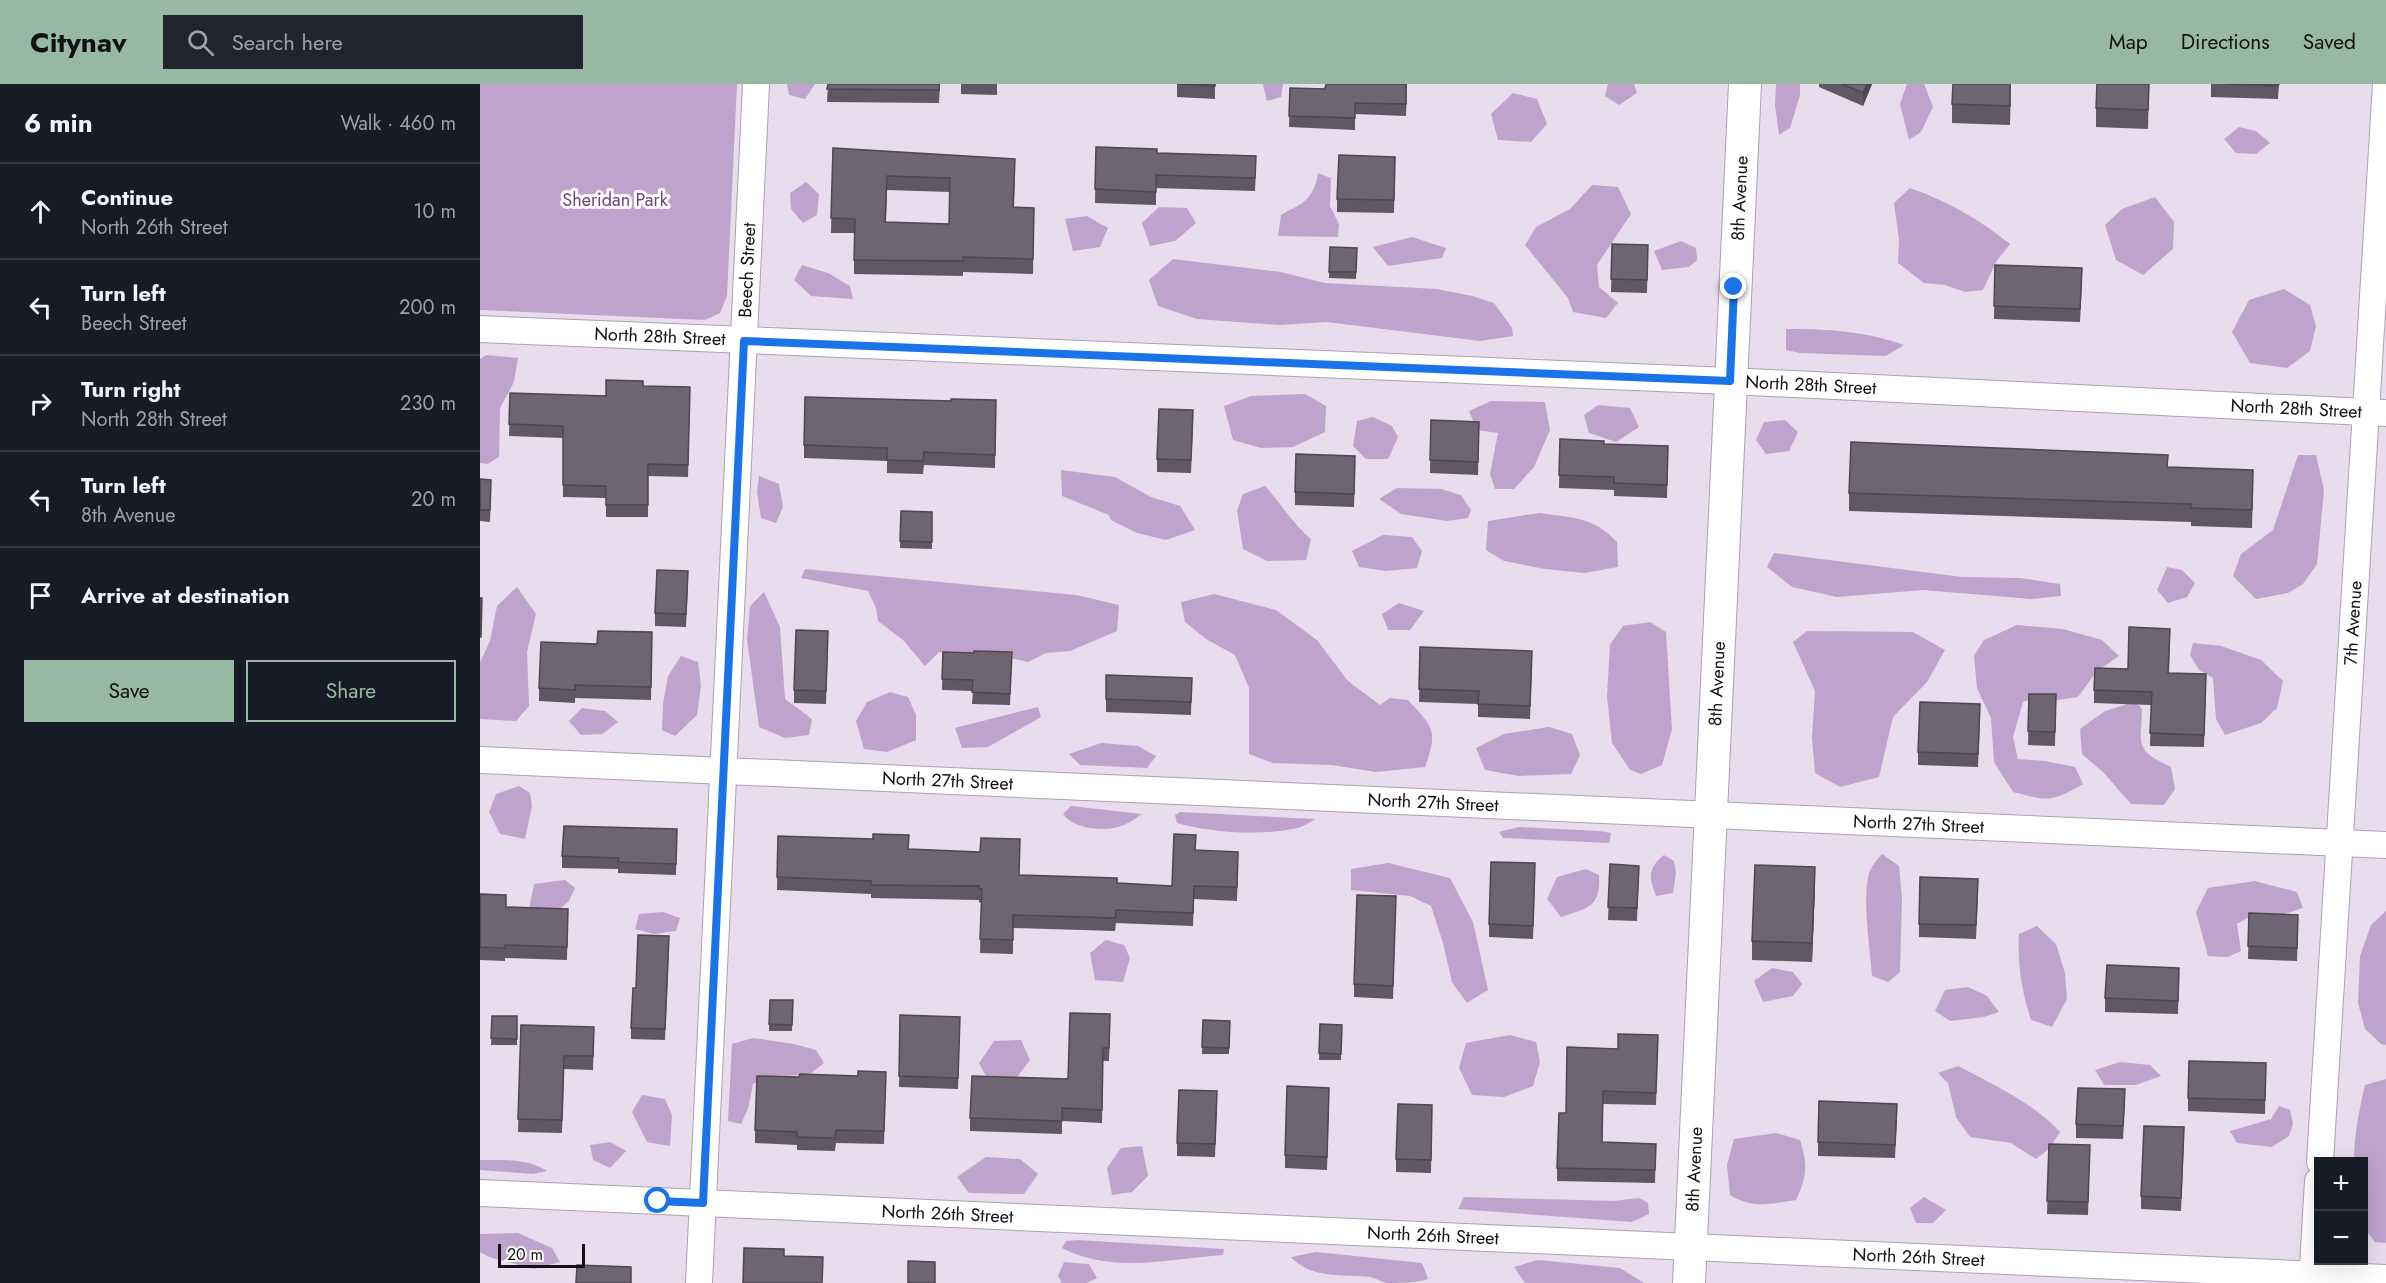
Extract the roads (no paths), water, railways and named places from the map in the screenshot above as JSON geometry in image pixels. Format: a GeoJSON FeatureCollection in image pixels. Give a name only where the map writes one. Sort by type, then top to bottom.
{"type":"FeatureCollection","features":[{"type":"Feature","properties":{"kind":"street","name":"Beech Street"},"geometry":{"type":"LineString","coordinates":[[699,1283],[756,84]]}},
{"type":"Feature","properties":{"kind":"street","name":"8th Avenue"},"geometry":{"type":"LineString","coordinates":[[1689,1283],[1745,84]]}},
{"type":"Feature","properties":{"kind":"street","name":"7th Avenue"},"geometry":{"type":"LineString","coordinates":[[2320,1157],[2339,843],[2375,412],[2386,84]]}},
{"type":"Feature","properties":{"kind":"street","name":"North 28th Street"},"geometry":{"type":"LineString","coordinates":[[480,329],[1730,381],[2375,412]]}},
{"type":"Feature","properties":{"kind":"street","name":"North 27th Street"},"geometry":{"type":"LineString","coordinates":[[480,760],[2386,845]]}},
{"type":"Feature","properties":{"kind":"street","name":"North 26th Street"},"geometry":{"type":"LineString","coordinates":[[480,1193],[1691,1246],[2313,1279],[2386,1278]]}},
{"type":"Feature","properties":{"kind":"street"},"geometry":{"type":"LineString","coordinates":[[2313,1279],[2317,1211]]}},
{"type":"Feature","properties":{"kind":"park label","name":"Sheridan Park"},"geometry":{"type":"Point","coordinates":[615,200]}}]}
